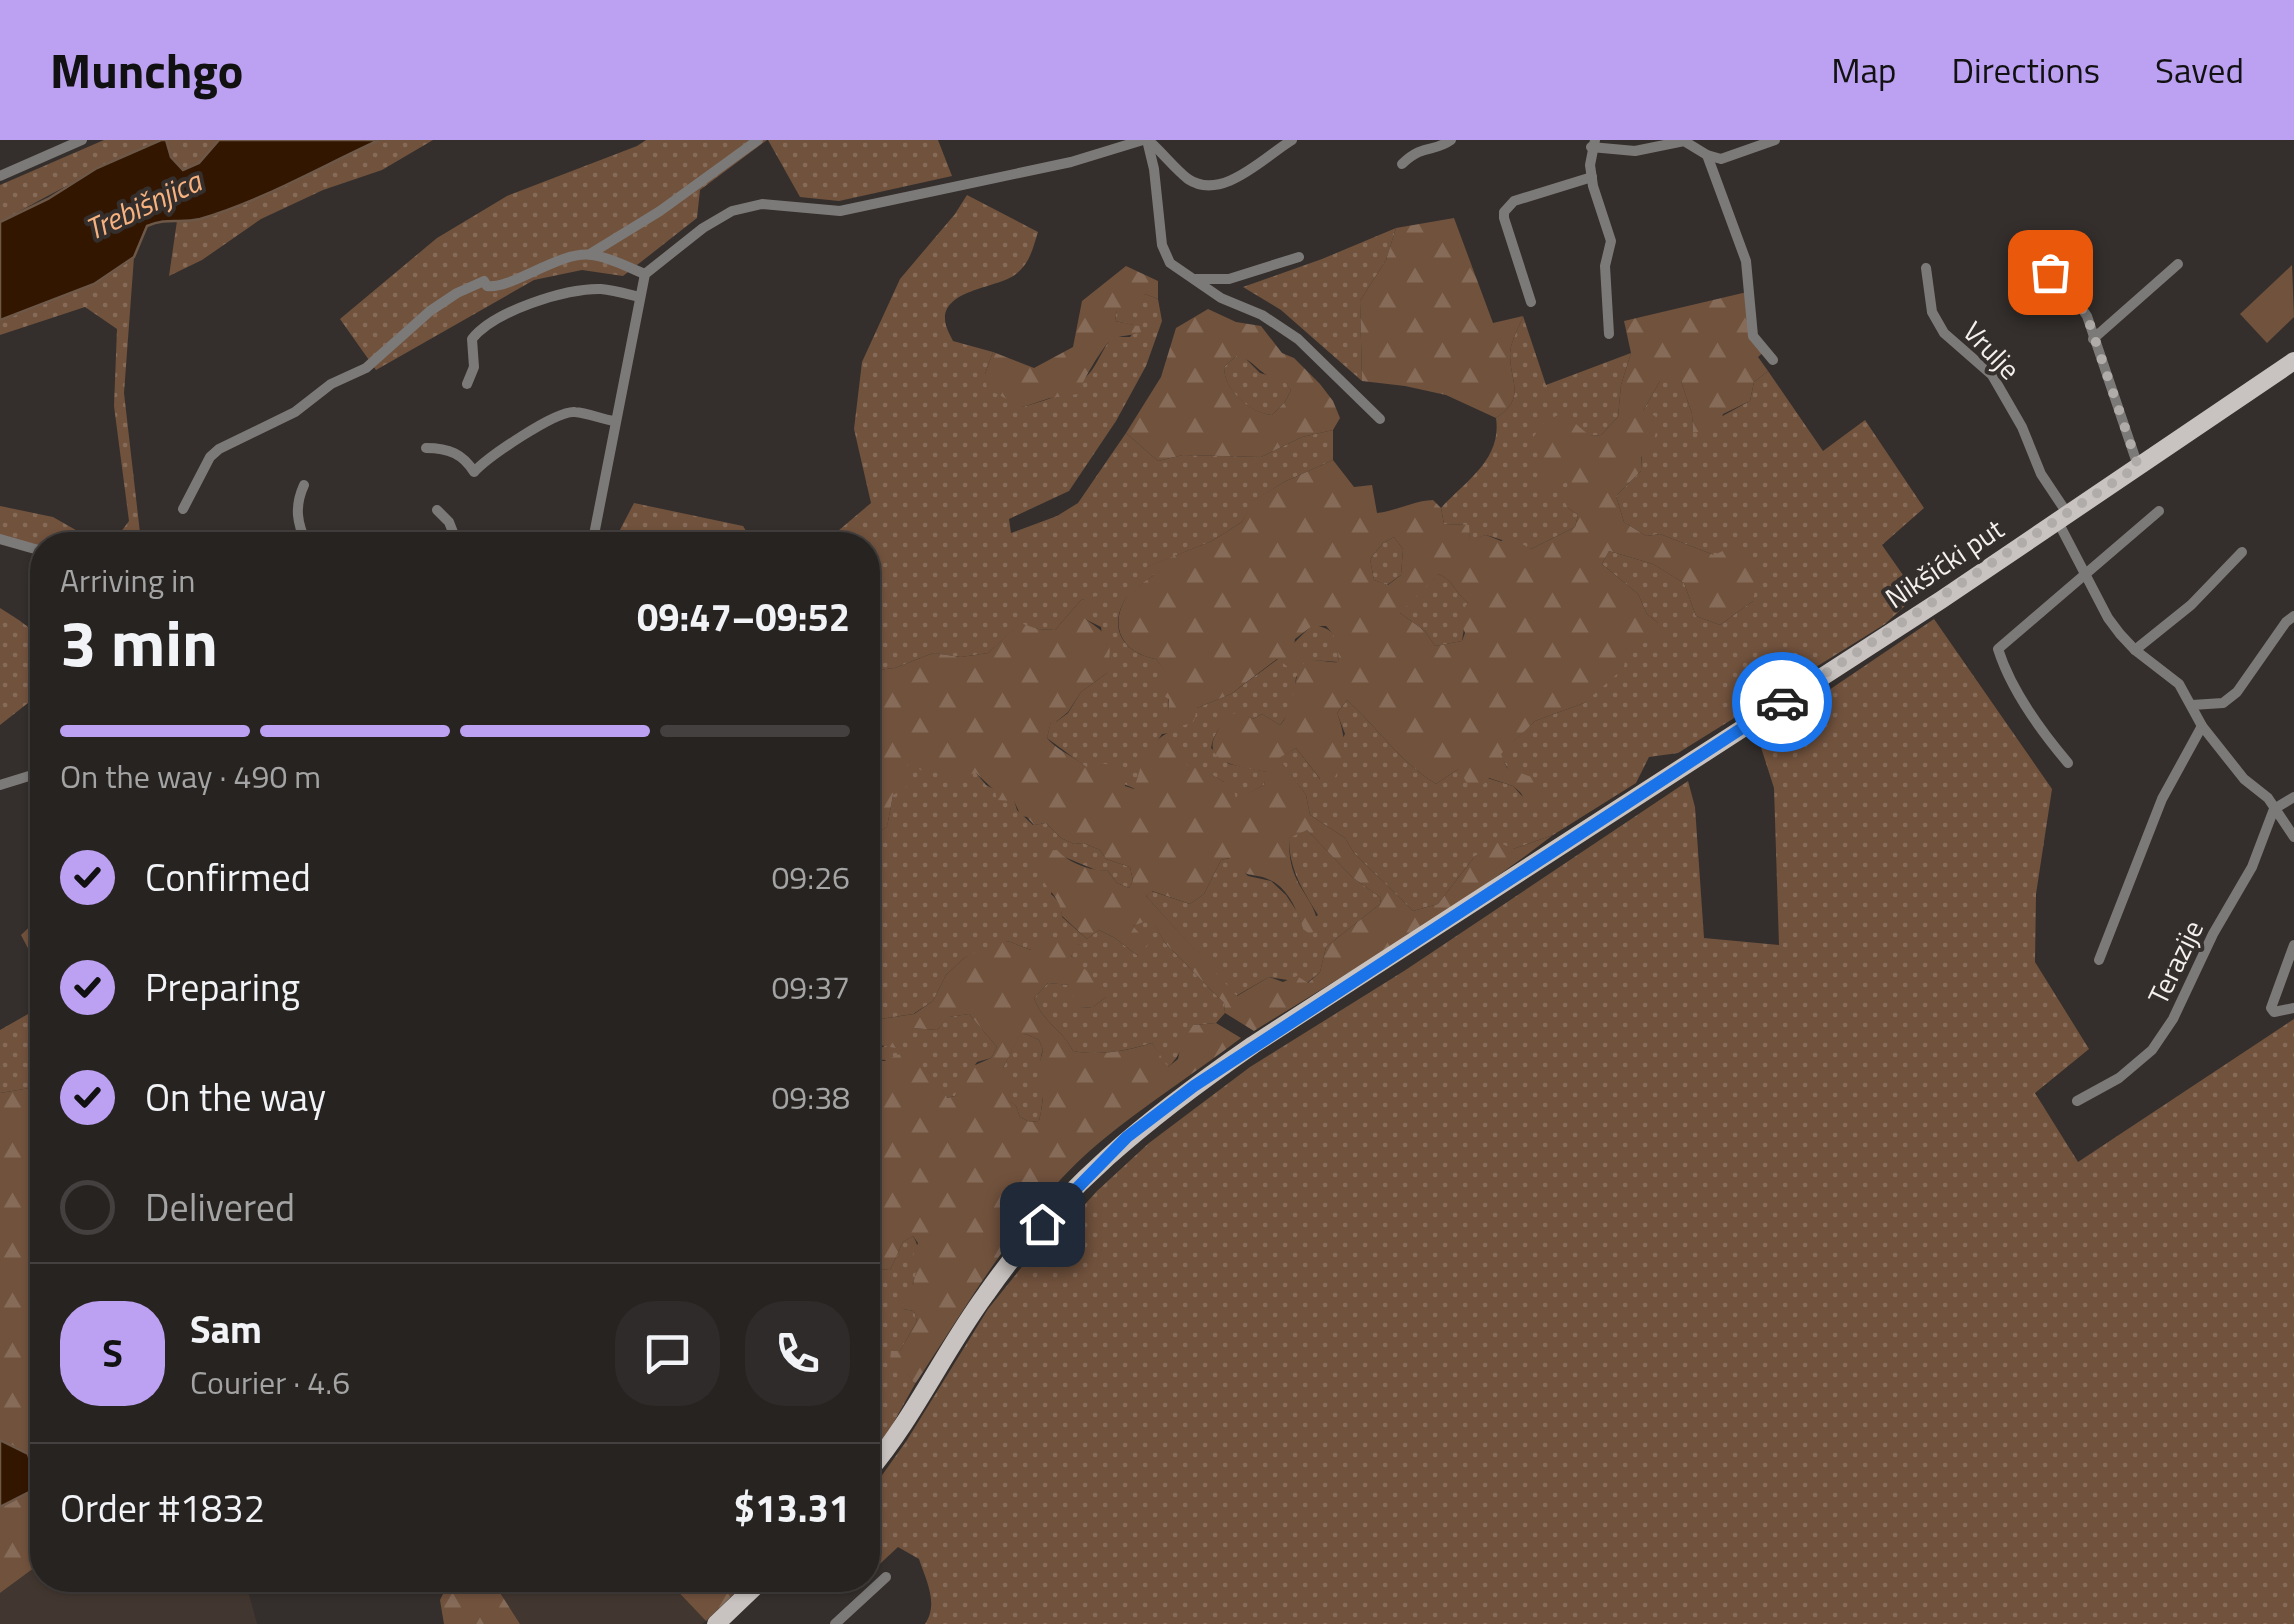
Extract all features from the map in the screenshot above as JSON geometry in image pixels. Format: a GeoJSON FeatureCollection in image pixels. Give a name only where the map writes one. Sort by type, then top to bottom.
{"type":"FeatureCollection","features":[{"type":"Feature","properties":{"kind":"main road","name":"Nikšićki put"},"geometry":{"type":"LineString","coordinates":[[880,1454],[1001,1273],[1066,1197],[1127,1137],[1253,1045],[1941,600],[2294,361]]}},
{"type":"Feature","properties":{"kind":"main road"},"geometry":{"type":"LineString","coordinates":[[716,1624],[749,1592]]}},
{"type":"Feature","properties":{"kind":"street"},"geometry":{"type":"LineString","coordinates":[[0,176],[82,140]]}},
{"type":"Feature","properties":{"kind":"street"},"geometry":{"type":"LineString","coordinates":[[183,509],[210,457],[219,448],[295,412],[331,384],[366,368],[456,293],[484,281],[495,288],[531,270],[590,254],[660,211],[758,140]]}},
{"type":"Feature","properties":{"kind":"street"},"geometry":{"type":"LineString","coordinates":[[1146,140],[1187,178],[1203,186],[1220,185],[1242,174],[1292,140]]}},
{"type":"Feature","properties":{"kind":"street"},"geometry":{"type":"LineString","coordinates":[[594,532],[645,274],[703,228],[732,211],[762,204],[840,211],[1070,162],[1146,140]]}},
{"type":"Feature","properties":{"kind":"street"},"geometry":{"type":"LineString","coordinates":[[1146,140],[1154,168],[1162,244],[1170,263],[1221,298],[1262,315],[1298,339],[1380,419]]}},
{"type":"Feature","properties":{"kind":"street"},"geometry":{"type":"LineString","coordinates":[[1402,164],[1416,150],[1442,146],[1451,140]]}},
{"type":"Feature","properties":{"kind":"street"},"geometry":{"type":"LineString","coordinates":[[1609,334],[1606,266],[1611,240],[1592,177],[1593,144],[1636,152],[1684,141],[1721,159],[1775,140]]}},
{"type":"Feature","properties":{"kind":"street"},"geometry":{"type":"LineString","coordinates":[[1708,156],[1746,261],[1753,336],[1773,360]]}},
{"type":"Feature","properties":{"kind":"street"},"geometry":{"type":"LineString","coordinates":[[1531,302],[1504,212],[1514,201],[1592,177]]}},
{"type":"Feature","properties":{"kind":"street"},"geometry":{"type":"LineString","coordinates":[[590,254],[645,274]]}},
{"type":"Feature","properties":{"kind":"street"},"geometry":{"type":"LineString","coordinates":[[1195,279],[1229,280],[1299,257]]}},
{"type":"Feature","properties":{"kind":"street"},"geometry":{"type":"LineString","coordinates":[[2093,340],[2178,264]]}},
{"type":"Feature","properties":{"kind":"street","name":"Vrulje"},"geometry":{"type":"LineString","coordinates":[[1926,268],[1932,312],[1944,333],[1992,375],[2022,427],[2062,516]]}},
{"type":"Feature","properties":{"kind":"street"},"geometry":{"type":"LineString","coordinates":[[2050,272],[2066,286],[2087,316],[2138,466]]}},
{"type":"Feature","properties":{"kind":"street"},"geometry":{"type":"LineString","coordinates":[[467,384],[474,367],[472,339],[482,327],[572,292],[610,290],[639,297]]}},
{"type":"Feature","properties":{"kind":"street"},"geometry":{"type":"LineString","coordinates":[[426,448],[440,448],[465,457],[474,472],[507,444],[562,413],[576,412],[614,421]]}},
{"type":"Feature","properties":{"kind":"street"},"geometry":{"type":"LineString","coordinates":[[301,532],[297,501],[304,484]]}},
{"type":"Feature","properties":{"kind":"street"},"geometry":{"type":"LineString","coordinates":[[436,510],[453,532]]}},
{"type":"Feature","properties":{"kind":"street"},"geometry":{"type":"LineString","coordinates":[[2068,763],[2033,716],[1998,649],[2158,511]]}},
{"type":"Feature","properties":{"kind":"street"},"geometry":{"type":"LineString","coordinates":[[2062,516],[2108,618],[2135,650],[2179,684],[2202,726],[2244,779],[2268,798],[2294,838]]}},
{"type":"Feature","properties":{"kind":"street"},"geometry":{"type":"LineString","coordinates":[[0,538],[30,547]]}},
{"type":"Feature","properties":{"kind":"street"},"geometry":{"type":"LineString","coordinates":[[2135,650],[2191,604],[2242,552]]}},
{"type":"Feature","properties":{"kind":"street"},"geometry":{"type":"LineString","coordinates":[[2192,705],[2223,703],[2237,692],[2294,616]]}},
{"type":"Feature","properties":{"kind":"street"},"geometry":{"type":"LineString","coordinates":[[2100,960],[2162,798],[2202,726]]}},
{"type":"Feature","properties":{"kind":"street"},"geometry":{"type":"LineString","coordinates":[[0,785],[30,776]]}},
{"type":"Feature","properties":{"kind":"street"},"geometry":{"type":"LineString","coordinates":[[2274,809],[2294,796]]}},
{"type":"Feature","properties":{"kind":"street","name":"Terazije"},"geometry":{"type":"LineString","coordinates":[[2076,1101],[2119,1078],[2152,1050],[2172,1020],[2213,934],[2252,867],[2274,809]]}},
{"type":"Feature","properties":{"kind":"street"},"geometry":{"type":"LineString","coordinates":[[2294,945],[2271,1008],[2274,1012],[2294,1008]]}},
{"type":"Feature","properties":{"kind":"street"},"geometry":{"type":"LineString","coordinates":[[880,1583],[886,1577]]}},
{"type":"Feature","properties":{"kind":"street"},"geometry":{"type":"LineString","coordinates":[[835,1624],[870,1592]]}},
{"type":"Feature","properties":{"kind":"shaded area"},"geometry":{"type":"Polygon","coordinates":[[[30,1571],[30,1592],[248,1592],[257,1624],[0,1624],[0,1593],[30,1571]]]}},
{"type":"Feature","properties":{"kind":"shaded area"},"geometry":{"type":"Polygon","coordinates":[[[500,1592],[678,1592],[706,1621],[702,1624],[520,1624],[500,1592]]]}},
{"type":"Feature","properties":{"kind":"green space"},"geometry":{"type":"Polygon","coordinates":[[[104,140],[161,140],[0,222],[0,185],[104,140]]]}},
{"type":"Feature","properties":{"kind":"green space"},"geometry":{"type":"Polygon","coordinates":[[[166,140],[219,140],[199,163],[183,170],[171,157],[166,140]]]}},
{"type":"Feature","properties":{"kind":"green space"},"geometry":{"type":"Polygon","coordinates":[[[379,140],[433,140],[382,170],[323,190],[261,219],[202,260],[169,276],[177,221],[253,200],[379,140]]]}},
{"type":"Feature","properties":{"kind":"green space"},"geometry":{"type":"Polygon","coordinates":[[[646,140],[767,140],[700,190],[697,218],[623,276],[582,270],[534,280],[376,370],[340,319],[437,238],[507,196],[646,140]]]}},
{"type":"Feature","properties":{"kind":"green space"},"geometry":{"type":"Polygon","coordinates":[[[768,140],[938,140],[952,176],[839,201],[800,197],[768,140]]]}},
{"type":"Feature","properties":{"kind":"green space"},"geometry":{"type":"Polygon","coordinates":[[[967,195],[1038,232],[1021,270],[953,301],[945,319],[953,341],[993,352],[985,374],[1023,407],[1070,390],[1092,370],[1113,337],[1130,337],[1138,326],[1115,321],[1117,309],[1145,294],[1158,299],[1162,321],[1146,366],[1116,421],[1069,491],[1009,519],[1011,533],[1057,516],[1078,503],[1126,433],[1158,461],[1183,455],[1261,457],[1302,437],[1333,430],[1333,460],[1284,482],[1254,501],[1242,522],[1212,541],[1147,567],[1155,574],[1127,597],[1120,612],[1119,631],[1128,646],[1156,659],[1168,674],[1169,712],[1197,708],[1231,694],[1278,659],[1312,625],[1335,636],[1338,662],[1312,660],[1296,677],[1293,708],[1280,725],[1262,714],[1253,719],[1240,712],[1218,731],[1211,748],[1229,764],[1267,772],[1264,785],[1236,801],[1224,782],[1198,767],[1190,771],[1171,751],[1171,733],[1162,734],[1153,748],[1135,789],[1086,767],[1047,738],[1051,721],[1056,722],[1068,713],[1081,692],[1107,673],[1101,627],[1083,618],[1099,597],[1081,600],[1055,630],[1020,624],[988,653],[961,657],[933,653],[880,670],[880,532],[837,532],[871,503],[854,429],[862,362],[900,279],[967,195]]]}},
{"type":"Feature","properties":{"kind":"green space"},"geometry":{"type":"Polygon","coordinates":[[[1454,218],[1493,323],[1523,316],[1510,350],[1514,396],[1496,418],[1446,395],[1362,381],[1360,301],[1386,260],[1396,228],[1454,218]]]}},
{"type":"Feature","properties":{"kind":"green space"},"geometry":{"type":"Polygon","coordinates":[[[1396,228],[1386,260],[1360,301],[1362,381],[1281,310],[1243,287],[1322,259],[1396,228]]]}},
{"type":"Feature","properties":{"kind":"green space"},"geometry":{"type":"Polygon","coordinates":[[[134,257],[124,393],[140,532],[121,532],[129,521],[114,406],[117,329],[85,307],[0,335],[0,320],[94,284],[134,257]]]}},
{"type":"Feature","properties":{"kind":"green space"},"geometry":{"type":"Polygon","coordinates":[[[2292,265],[2294,317],[2267,343],[2240,314],[2292,265]]]}},
{"type":"Feature","properties":{"kind":"green space"},"geometry":{"type":"Polygon","coordinates":[[[1126,266],[1158,281],[1158,299],[1145,294],[1132,310],[1117,310],[1115,321],[1139,326],[1141,332],[1108,343],[1078,394],[1023,407],[987,389],[985,374],[993,352],[1034,368],[1073,347],[1082,301],[1126,266]]]}},
{"type":"Feature","properties":{"kind":"green space"},"geometry":{"type":"Polygon","coordinates":[[[1747,292],[1753,336],[1765,351],[1758,357],[1768,371],[1754,382],[1750,401],[1723,414],[1718,428],[1693,433],[1692,414],[1681,381],[1660,381],[1643,411],[1655,416],[1658,425],[1651,450],[1641,457],[1641,471],[1616,496],[1624,522],[1646,536],[1660,534],[1714,555],[1738,544],[1758,574],[1753,601],[1720,625],[1696,616],[1684,583],[1653,564],[1609,551],[1602,564],[1638,594],[1647,614],[1665,635],[1626,650],[1624,668],[1584,703],[1535,721],[1501,754],[1507,768],[1542,781],[1543,797],[1531,802],[1513,786],[1489,778],[1481,787],[1469,786],[1458,769],[1436,784],[1401,756],[1347,700],[1337,713],[1344,745],[1335,777],[1321,780],[1296,748],[1279,758],[1306,795],[1310,815],[1345,838],[1354,853],[1413,911],[1438,904],[1475,856],[1498,842],[1513,849],[1553,835],[1406,937],[1254,1031],[1225,1013],[1224,1003],[1165,943],[1151,919],[1133,926],[1148,944],[1138,956],[1099,930],[1087,939],[1062,916],[1057,899],[1043,880],[1042,851],[1057,850],[1080,865],[1107,870],[1117,883],[1129,888],[1133,881],[1130,867],[1106,859],[1100,850],[1061,838],[1046,823],[1034,825],[1021,816],[1014,801],[997,800],[995,791],[976,773],[950,779],[935,770],[927,773],[907,763],[909,785],[893,795],[887,827],[880,831],[880,670],[933,653],[961,657],[988,653],[1020,623],[1055,630],[1081,600],[1101,595],[1084,618],[1108,640],[1107,673],[1081,692],[1068,712],[1051,722],[1047,738],[1086,767],[1099,763],[1125,767],[1125,786],[1134,789],[1141,766],[1137,757],[1171,732],[1172,751],[1184,755],[1189,770],[1198,766],[1224,782],[1233,783],[1236,800],[1264,785],[1266,772],[1236,766],[1218,757],[1213,743],[1217,732],[1226,719],[1240,711],[1253,719],[1262,714],[1280,725],[1290,707],[1300,668],[1312,660],[1338,662],[1335,638],[1326,626],[1312,626],[1295,639],[1294,646],[1301,654],[1291,669],[1277,659],[1231,694],[1197,708],[1194,721],[1171,725],[1163,720],[1169,712],[1169,699],[1160,694],[1161,681],[1167,674],[1156,659],[1129,646],[1118,622],[1124,601],[1154,575],[1146,567],[1212,541],[1242,522],[1253,501],[1333,460],[1354,487],[1372,485],[1377,513],[1433,500],[1441,508],[1444,524],[1469,525],[1470,539],[1486,535],[1501,541],[1509,537],[1531,549],[1575,527],[1578,515],[1563,499],[1574,491],[1566,482],[1546,496],[1535,491],[1542,461],[1532,439],[1545,421],[1563,413],[1590,436],[1601,435],[1618,417],[1621,385],[1631,353],[1624,321],[1747,292]],[[1394,537],[1383,543],[1370,559],[1374,580],[1388,585],[1401,575],[1403,549],[1394,537]],[[1439,574],[1400,613],[1425,631],[1435,646],[1462,641],[1465,633],[1458,615],[1468,603],[1439,574]],[[1307,830],[1289,838],[1294,873],[1317,922],[1318,929],[1310,934],[1303,929],[1283,890],[1272,881],[1245,873],[1229,858],[1221,860],[1204,894],[1190,904],[1152,891],[1146,896],[1237,996],[1269,977],[1283,982],[1297,976],[1308,983],[1320,972],[1326,947],[1380,904],[1381,898],[1352,877],[1307,830]]]}},
{"type":"Feature","properties":{"kind":"green space"},"geometry":{"type":"Polygon","coordinates":[[[1208,309],[1236,322],[1261,326],[1282,353],[1294,358],[1333,401],[1340,418],[1333,430],[1302,437],[1261,457],[1183,455],[1158,461],[1126,433],[1161,377],[1176,328],[1208,309]],[[1236,356],[1224,367],[1228,384],[1247,405],[1272,415],[1291,390],[1284,381],[1269,377],[1236,356]]]}},
{"type":"Feature","properties":{"kind":"green space"},"geometry":{"type":"Polygon","coordinates":[[[1523,316],[1546,385],[1631,353],[1621,385],[1618,417],[1601,435],[1590,436],[1566,481],[1575,491],[1568,508],[1578,515],[1575,527],[1531,549],[1486,535],[1470,540],[1468,525],[1444,524],[1441,508],[1480,468],[1494,445],[1496,418],[1514,396],[1510,350],[1523,316]]]}},
{"type":"Feature","properties":{"kind":"green space"},"geometry":{"type":"Polygon","coordinates":[[[1236,356],[1243,356],[1260,373],[1284,380],[1291,390],[1272,415],[1247,405],[1228,384],[1224,367],[1236,356]]]}},
{"type":"Feature","properties":{"kind":"green space"},"geometry":{"type":"Polygon","coordinates":[[[1768,371],[1823,451],[1865,420],[1924,508],[1882,545],[1917,595],[1885,624],[1678,753],[1649,757],[1636,783],[1553,835],[1513,849],[1475,856],[1438,904],[1413,911],[1354,853],[1345,838],[1310,815],[1306,795],[1278,758],[1296,748],[1320,779],[1345,734],[1337,713],[1347,700],[1401,756],[1436,784],[1458,769],[1513,786],[1523,797],[1500,754],[1535,721],[1584,703],[1626,650],[1658,623],[1647,614],[1638,594],[1602,564],[1609,551],[1653,564],[1684,583],[1696,616],[1720,625],[1753,601],[1714,555],[1660,534],[1646,536],[1624,522],[1616,496],[1641,471],[1643,411],[1660,381],[1681,381],[1692,414],[1693,432],[1750,401],[1754,382],[1768,371]]]}},
{"type":"Feature","properties":{"kind":"green space"},"geometry":{"type":"Polygon","coordinates":[[[634,503],[743,526],[747,532],[619,532],[634,503]]]}},
{"type":"Feature","properties":{"kind":"green space"},"geometry":{"type":"Polygon","coordinates":[[[0,506],[53,517],[79,532],[30,532],[30,548],[0,539],[0,506]]]}},
{"type":"Feature","properties":{"kind":"green space"},"geometry":{"type":"Polygon","coordinates":[[[1394,537],[1403,549],[1401,575],[1387,585],[1374,580],[1370,559],[1383,543],[1394,537]]]}},
{"type":"Feature","properties":{"kind":"green space"},"geometry":{"type":"Polygon","coordinates":[[[1439,574],[1468,603],[1462,641],[1435,646],[1425,631],[1400,613],[1439,574]]]}},
{"type":"Feature","properties":{"kind":"green space"},"geometry":{"type":"Polygon","coordinates":[[[0,608],[30,629],[30,701],[0,725],[0,608]]]}},
{"type":"Feature","properties":{"kind":"green space"},"geometry":{"type":"Polygon","coordinates":[[[1934,619],[2052,789],[2036,894],[2035,962],[2089,1049],[2035,1093],[2078,1162],[2294,1019],[2294,1624],[925,1624],[931,1600],[919,1559],[898,1547],[880,1564],[880,1478],[988,1309],[1029,1258],[1149,1143],[1250,1067],[1404,971],[1688,781],[1695,807],[1704,938],[1779,945],[1774,788],[1758,738],[1934,619]]]}},
{"type":"Feature","properties":{"kind":"green space"},"geometry":{"type":"Polygon","coordinates":[[[907,762],[935,770],[976,773],[986,785],[1014,800],[1017,810],[1033,825],[1046,823],[1061,838],[1100,850],[1106,859],[1130,867],[1133,881],[1129,888],[1117,883],[1107,870],[1098,871],[1062,856],[1051,894],[1061,904],[1062,917],[1087,939],[1099,930],[1138,956],[1133,926],[1151,918],[1165,943],[1224,1003],[1225,1013],[1216,1023],[1193,1025],[1179,1054],[1167,1068],[1152,1043],[1112,1052],[1073,1051],[1034,998],[1048,983],[1071,985],[1081,1008],[1093,1007],[1106,997],[1071,956],[1079,944],[1047,943],[1031,950],[1008,941],[964,958],[946,975],[933,1001],[913,1014],[880,1019],[880,831],[887,827],[893,795],[907,762]]]}},
{"type":"Feature","properties":{"kind":"green space"},"geometry":{"type":"Polygon","coordinates":[[[1307,830],[1352,877],[1381,898],[1380,904],[1326,947],[1320,972],[1307,983],[1269,977],[1236,996],[1146,896],[1151,891],[1190,904],[1204,894],[1221,860],[1230,858],[1248,876],[1271,881],[1286,895],[1303,929],[1318,915],[1294,869],[1289,838],[1297,831],[1307,830]]]}},
{"type":"Feature","properties":{"kind":"green space"},"geometry":{"type":"Polygon","coordinates":[[[30,926],[30,952],[21,935],[30,926]]]}},
{"type":"Feature","properties":{"kind":"green space"},"geometry":{"type":"Polygon","coordinates":[[[1041,938],[1047,943],[1067,939],[1080,945],[1071,956],[1105,988],[1106,997],[1093,1007],[1081,1008],[1070,985],[1048,983],[1034,998],[1073,1051],[1113,1052],[1152,1043],[1168,1067],[1178,1059],[1193,1025],[1216,1023],[1241,1038],[1117,1128],[1072,1167],[999,1256],[915,1384],[890,1360],[891,1351],[900,1351],[917,1321],[914,1311],[903,1309],[903,1291],[913,1284],[917,1268],[912,1258],[918,1243],[913,1236],[903,1242],[890,1270],[880,1269],[880,1060],[909,1050],[919,1053],[919,1063],[947,1098],[955,1096],[964,1070],[991,1058],[997,1047],[969,1014],[949,1017],[937,1030],[913,1028],[908,1039],[896,1048],[880,1045],[880,1019],[914,1014],[933,1001],[946,975],[964,958],[1008,941],[1031,950],[1041,938]],[[1026,1034],[1019,1037],[1003,1068],[1009,1085],[1006,1098],[1016,1106],[1020,1117],[1030,1122],[1039,1121],[1043,1101],[1038,1069],[1043,1050],[1039,1040],[1026,1034]]]}},
{"type":"Feature","properties":{"kind":"green space"},"geometry":{"type":"Polygon","coordinates":[[[28,1014],[30,1017],[30,1088],[0,1093],[0,1030],[28,1014]]]}},
{"type":"Feature","properties":{"kind":"green space"},"geometry":{"type":"Polygon","coordinates":[[[969,1014],[997,1047],[991,1058],[977,1062],[955,1096],[946,1098],[921,1066],[880,1060],[880,1046],[913,1028],[937,1030],[948,1017],[969,1014]]]}},
{"type":"Feature","properties":{"kind":"green space"},"geometry":{"type":"Polygon","coordinates":[[[1026,1034],[1039,1040],[1043,1050],[1041,1112],[1039,1121],[1030,1122],[1020,1117],[1016,1106],[1005,1098],[1003,1068],[1019,1036],[1026,1034]]]}},
{"type":"Feature","properties":{"kind":"green space"},"geometry":{"type":"Polygon","coordinates":[[[30,1088],[30,1460],[28,1454],[0,1440],[0,1093],[30,1088]]]}},
{"type":"Feature","properties":{"kind":"green space"},"geometry":{"type":"Polygon","coordinates":[[[913,1236],[917,1244],[918,1263],[903,1309],[914,1311],[917,1321],[900,1351],[891,1352],[915,1384],[880,1442],[880,1269],[890,1270],[903,1242],[913,1236]]]}},
{"type":"Feature","properties":{"kind":"green space"},"geometry":{"type":"Polygon","coordinates":[[[30,1491],[30,1571],[0,1593],[0,1507],[30,1491]]]}},
{"type":"Feature","properties":{"kind":"green space"},"geometry":{"type":"Polygon","coordinates":[[[444,1592],[500,1592],[520,1624],[444,1624],[440,1600],[444,1592]]]}},
{"type":"Feature","properties":{"kind":"green space"},"geometry":{"type":"Polygon","coordinates":[[[678,1592],[736,1592],[706,1621],[678,1592]]]}},
{"type":"Feature","properties":{"kind":"water","name":"Trebišnjica"},"geometry":{"type":"Polygon","coordinates":[[[166,140],[171,157],[183,170],[199,163],[219,140],[379,140],[223,212],[147,226],[134,257],[94,284],[0,320],[0,222],[48,199],[97,168],[166,140]]]}},
{"type":"Feature","properties":{"kind":"water"},"geometry":{"type":"Polygon","coordinates":[[[0,1440],[28,1454],[30,1492],[0,1507],[0,1440]]]}},
{"type":"Feature","properties":{"kind":"way so far"},"geometry":{"type":"LineString","coordinates":[[1782,702],[2138,466],[2087,316],[2066,286],[2050,272]]}},
{"type":"Feature","properties":{"kind":"route"},"geometry":{"type":"LineString","coordinates":[[1042,1224],[1127,1137],[1168,1104],[1782,702]]}}]}
